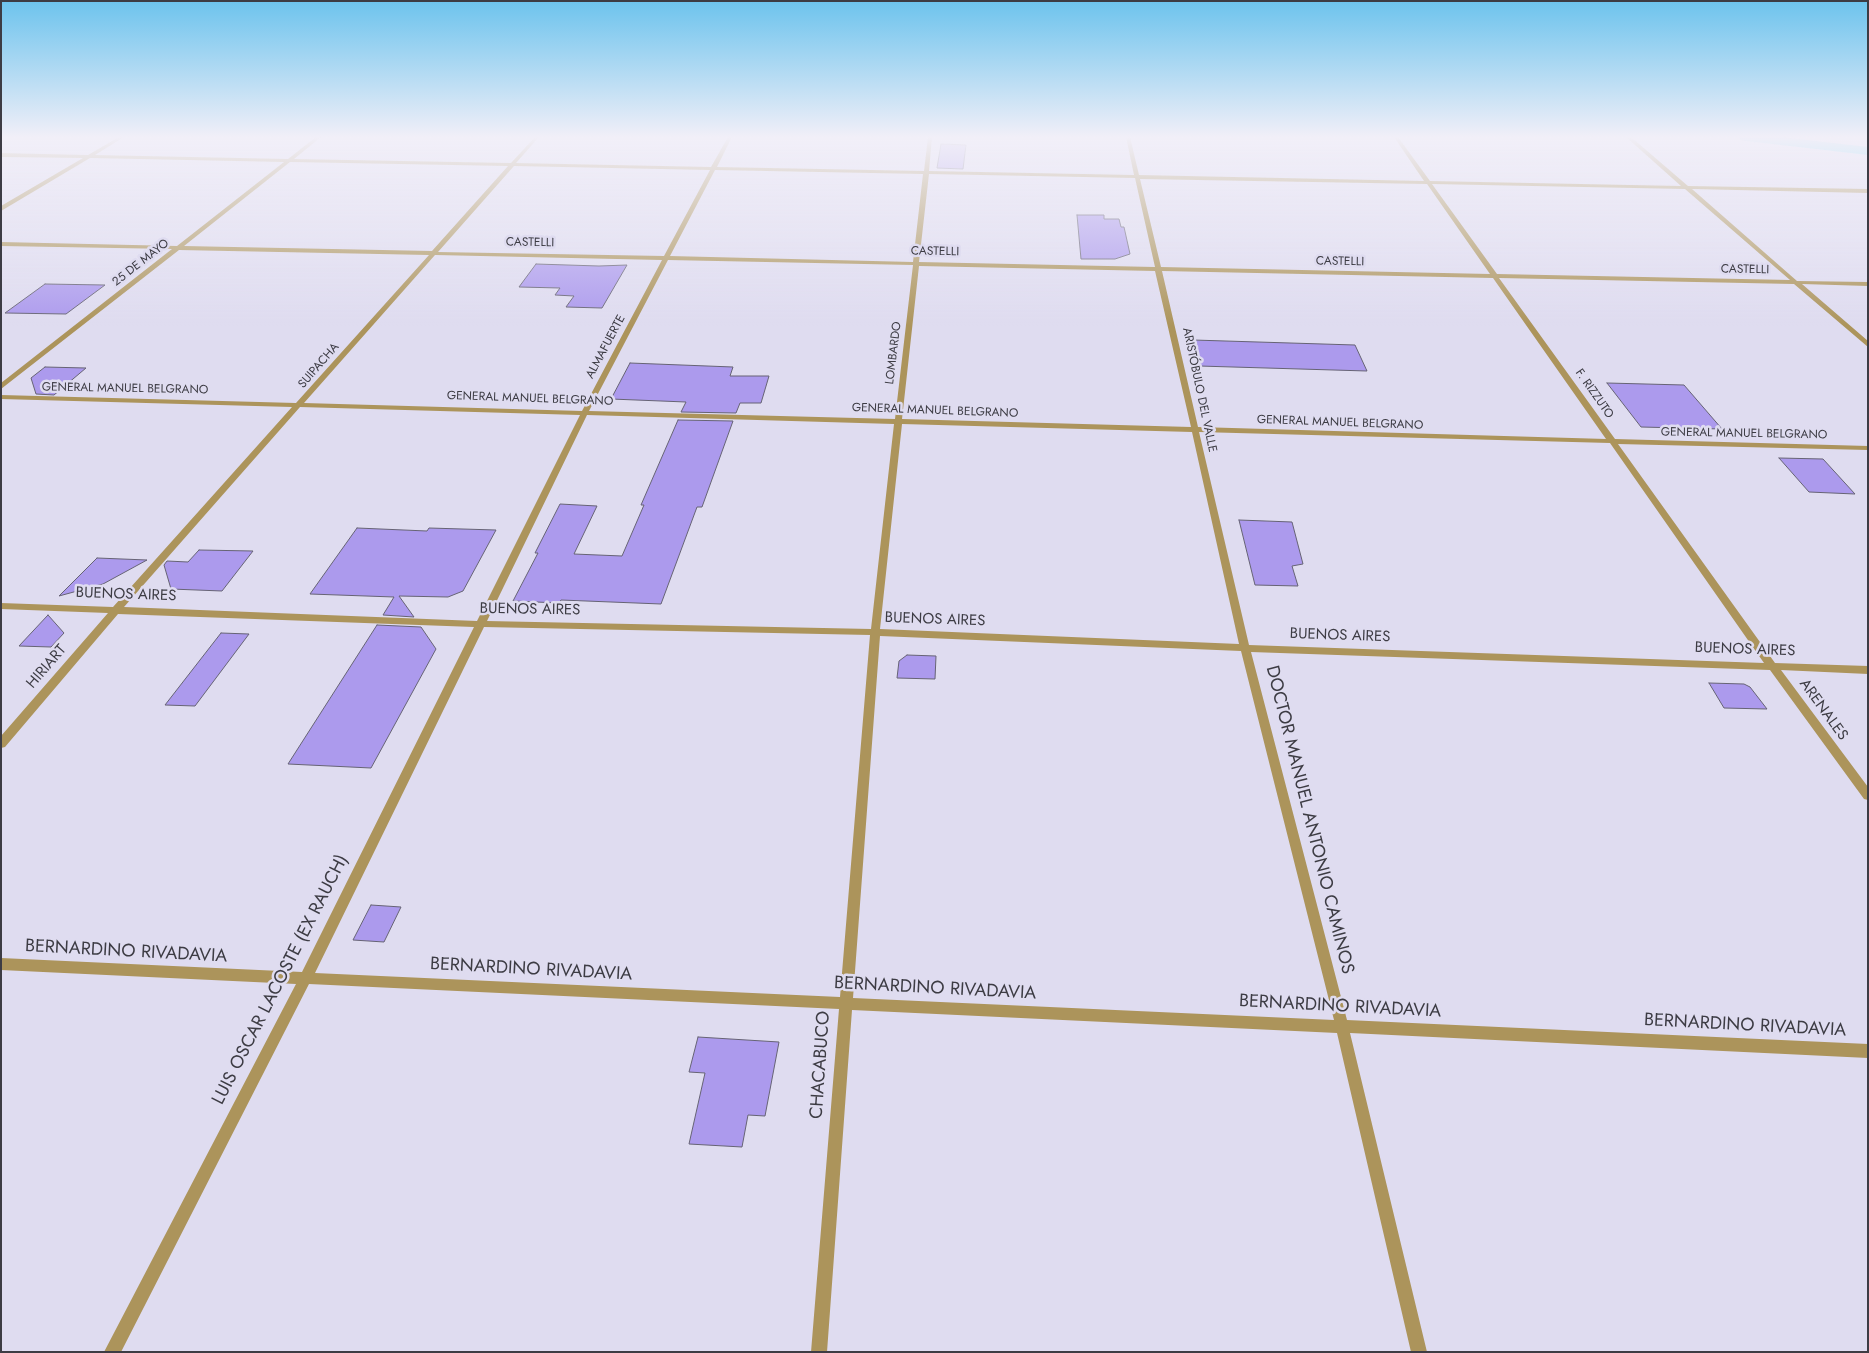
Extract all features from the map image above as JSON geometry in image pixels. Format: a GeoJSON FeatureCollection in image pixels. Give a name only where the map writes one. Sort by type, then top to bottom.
{"type":"FeatureCollection","features":[{"type":"Feature","properties":{"kind":"street"},"geometry":{"type":"LineString","coordinates":[[1,209],[16,200]]}},
{"type":"Feature","properties":{"kind":"street","name":"25 DE MAYO"},"geometry":{"type":"LineString","coordinates":[[1,387],[238,200]]}},
{"type":"Feature","properties":{"kind":"street","name":"SUIPACHA"},"geometry":{"type":"LineString","coordinates":[[116,610],[482,200]]}},
{"type":"Feature","properties":{"kind":"street","name":"ALMAFUERTE"},"geometry":{"type":"LineString","coordinates":[[480,624],[585,412],[697,200]]}},
{"type":"Feature","properties":{"kind":"street","name":"LOMBARDO"},"geometry":{"type":"LineString","coordinates":[[875,632],[897,421],[924,200]]}},
{"type":"Feature","properties":{"kind":"street","name":"ARISTÓBULO DEL VALLE"},"geometry":{"type":"LineString","coordinates":[[1144,200],[1246,648]]}},
{"type":"Feature","properties":{"kind":"street","name":"F. RIZZUTO"},"geometry":{"type":"LineString","coordinates":[[1442,200],[1772,666]]}},
{"type":"Feature","properties":{"kind":"street"},"geometry":{"type":"LineString","coordinates":[[1703,200],[1868,345]]}},
{"type":"Feature","properties":{"kind":"street","name":"CASTELLI"},"geometry":{"type":"LineString","coordinates":[[1,244],[1868,284]]}},
{"type":"Feature","properties":{"kind":"street","name":"GENERAL MANUEL BELGRANO"},"geometry":{"type":"LineString","coordinates":[[1,397],[1868,448]]}},
{"type":"Feature","properties":{"kind":"street","name":"BUENOS AIRES"},"geometry":{"type":"LineString","coordinates":[[1,606],[480,624],[875,632],[1246,648],[1868,670]]}},
{"type":"Feature","properties":{"kind":"street","name":"HIRIART"},"geometry":{"type":"LineString","coordinates":[[1,744],[116,610]]}},
{"type":"Feature","properties":{"kind":"street","name":"LUIS OSCAR LACOSTE (EX RAUCH)"},"geometry":{"type":"LineString","coordinates":[[112,1352],[304,979],[480,624]]}},
{"type":"Feature","properties":{"kind":"street","name":"CHACABUCO"},"geometry":{"type":"LineString","coordinates":[[819,1352],[875,632]]}},
{"type":"Feature","properties":{"kind":"street","name":"DOCTOR MANUEL ANTONIO CAMINOS"},"geometry":{"type":"LineString","coordinates":[[1246,648],[1342,1026],[1419,1352]]}},
{"type":"Feature","properties":{"kind":"street","name":"ARENALES"},"geometry":{"type":"LineString","coordinates":[[1772,666],[1868,796]]}},
{"type":"Feature","properties":{"kind":"street","name":"BERNARDINO RIVADAVIA"},"geometry":{"type":"LineString","coordinates":[[1,964],[1868,1051]]}},
{"type":"Feature","properties":{"kind":"building"},"geometry":{"type":"Polygon","coordinates":[[[1077,215],[1104,215],[1104,219],[1119,219],[1121,227],[1124,227],[1130,254],[1115,259],[1081,259],[1077,215]]]}},
{"type":"Feature","properties":{"kind":"building"},"geometry":{"type":"Polygon","coordinates":[[[536,264],[627,265],[602,308],[566,307],[574,296],[555,295],[560,288],[519,287],[536,264]]]}},
{"type":"Feature","properties":{"kind":"building"},"geometry":{"type":"Polygon","coordinates":[[[45,284],[105,285],[66,314],[5,313],[45,284]]]}},
{"type":"Feature","properties":{"kind":"building"},"geometry":{"type":"Polygon","coordinates":[[[1193,340],[1355,345],[1367,371],[1199,366],[1193,340]]]}},
{"type":"Feature","properties":{"kind":"building"},"geometry":{"type":"Polygon","coordinates":[[[630,363],[733,367],[730,376],[769,376],[761,403],[740,403],[736,413],[681,412],[686,402],[611,399],[630,363]]]}},
{"type":"Feature","properties":{"kind":"building"},"geometry":{"type":"Polygon","coordinates":[[[45,367],[86,368],[54,395],[36,394],[31,378],[45,367]]]}},
{"type":"Feature","properties":{"kind":"building"},"geometry":{"type":"Polygon","coordinates":[[[1607,383],[1684,385],[1722,429],[1641,427],[1607,383]]]}},
{"type":"Feature","properties":{"kind":"building"},"geometry":{"type":"Polygon","coordinates":[[[678,420],[733,421],[702,507],[697,507],[661,604],[561,600],[559,603],[513,601],[538,553],[535,553],[560,504],[597,506],[574,554],[622,556],[644,505],[641,505],[678,420]]]}},
{"type":"Feature","properties":{"kind":"building"},"geometry":{"type":"Polygon","coordinates":[[[1779,458],[1823,459],[1855,494],[1809,492],[1779,458]]]}},
{"type":"Feature","properties":{"kind":"building"},"geometry":{"type":"Polygon","coordinates":[[[1239,520],[1292,522],[1303,564],[1292,566],[1298,586],[1255,585],[1239,520]]]}},
{"type":"Feature","properties":{"kind":"building"},"geometry":{"type":"Polygon","coordinates":[[[357,528],[427,531],[429,528],[496,530],[463,591],[448,597],[399,596],[414,617],[383,615],[394,597],[310,594],[357,528]]]}},
{"type":"Feature","properties":{"kind":"building"},"geometry":{"type":"Polygon","coordinates":[[[199,550],[253,551],[222,591],[171,589],[164,565],[167,561],[188,562],[199,550]]]}},
{"type":"Feature","properties":{"kind":"building"},"geometry":{"type":"Polygon","coordinates":[[[97,558],[147,560],[103,584],[59,596],[97,558]]]}},
{"type":"Feature","properties":{"kind":"building"},"geometry":{"type":"Polygon","coordinates":[[[48,615],[64,633],[51,647],[19,646],[48,615]]]}},
{"type":"Feature","properties":{"kind":"building"},"geometry":{"type":"Polygon","coordinates":[[[377,625],[421,627],[436,649],[371,768],[288,764],[377,625]]]}},
{"type":"Feature","properties":{"kind":"building"},"geometry":{"type":"Polygon","coordinates":[[[221,633],[249,634],[195,706],[165,705],[221,633]]]}},
{"type":"Feature","properties":{"kind":"building"},"geometry":{"type":"Polygon","coordinates":[[[907,655],[936,656],[935,679],[897,678],[899,661],[907,655]]]}},
{"type":"Feature","properties":{"kind":"building"},"geometry":{"type":"Polygon","coordinates":[[[1709,683],[1744,684],[1750,687],[1767,709],[1724,708],[1709,683]]]}},
{"type":"Feature","properties":{"kind":"building"},"geometry":{"type":"Polygon","coordinates":[[[371,905],[401,907],[384,942],[353,940],[371,905]]]}},
{"type":"Feature","properties":{"kind":"building"},"geometry":{"type":"Polygon","coordinates":[[[698,1037],[779,1042],[765,1116],[748,1115],[742,1147],[689,1144],[705,1073],[689,1072],[698,1037]]]}}]}
